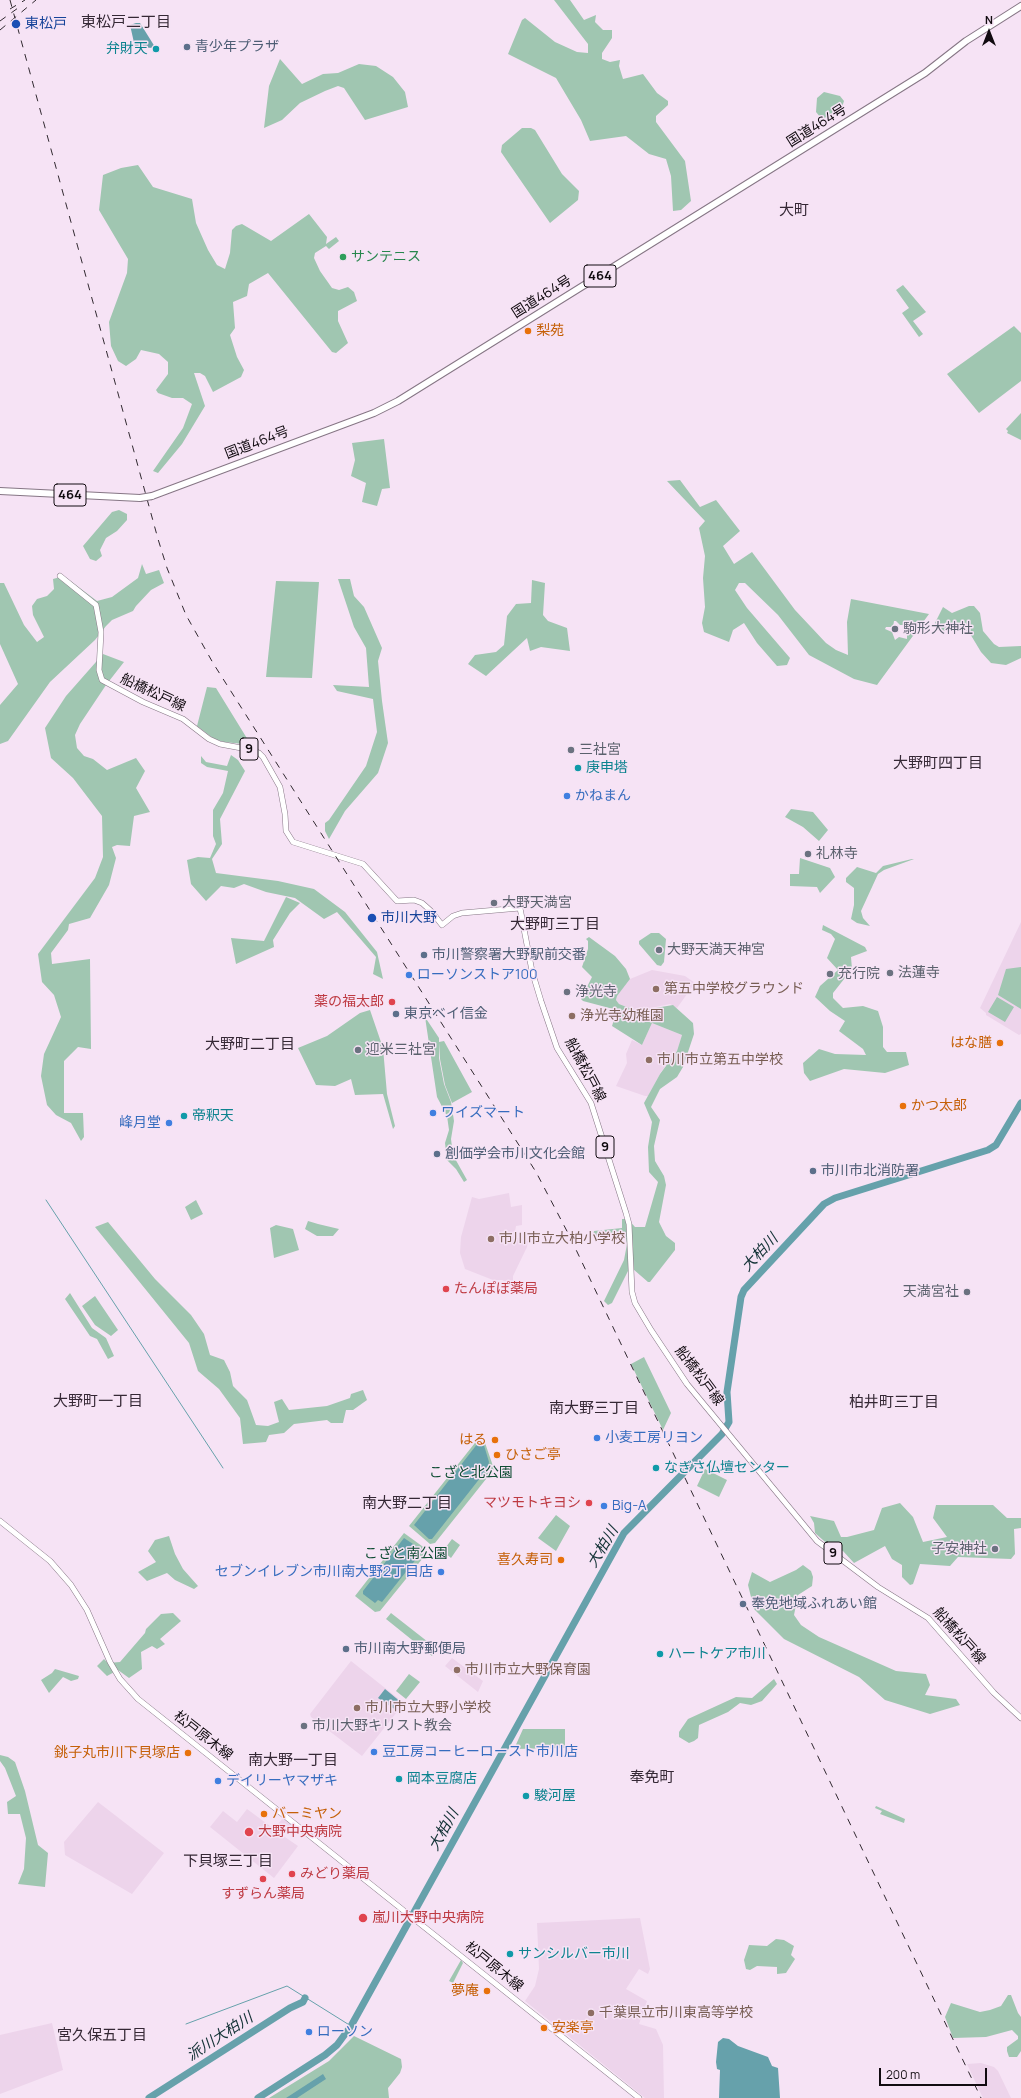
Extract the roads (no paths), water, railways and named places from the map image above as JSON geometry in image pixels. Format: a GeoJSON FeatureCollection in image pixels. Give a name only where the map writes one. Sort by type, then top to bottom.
{"type":"FeatureCollection","features":[{"type":"Feature","properties":{"kind":"highway","name":"国道464号"},"geometry":{"type":"LineString","coordinates":[[0,491],[140,498],[152,496],[374,412],[398,401],[925,73],[966,41],[1021,6]]}},
{"type":"Feature","properties":{"kind":"main road","name":"船橋松戸線"},"geometry":{"type":"LineString","coordinates":[[60,576],[96,605],[101,632],[98,662],[99,676],[102,680],[129,695],[183,719],[209,739],[220,744],[252,750],[259,753],[266,762],[280,787],[285,814],[286,831],[293,842],[363,864],[397,901],[414,900],[422,903],[431,911],[442,925],[457,914],[520,908],[532,971],[557,1048],[591,1103],[626,1213],[629,1224],[632,1292],[635,1303],[651,1330],[687,1384],[817,1541],[878,1587],[928,1618],[990,1689],[1021,1718]]}},
{"type":"Feature","properties":{"kind":"main road","name":"松戸原木線"},"geometry":{"type":"LineString","coordinates":[[0,1522],[50,1561],[71,1585],[87,1610],[110,1662],[120,1679],[138,1699],[639,2098]]}},
{"type":"Feature","properties":{"kind":"water"},"geometry":{"type":"Polygon","coordinates":[[[140,23],[155,47],[154,48],[135,47],[130,25],[140,23]]]}},
{"type":"Feature","properties":{"kind":"water","name":"こざと北公園"},"geometry":{"type":"Polygon","coordinates":[[[483,1442],[489,1462],[488,1468],[432,1539],[429,1539],[414,1525],[478,1443],[483,1442]]]}},
{"type":"Feature","properties":{"kind":"water","name":"こざと南公園"},"geometry":{"type":"Polygon","coordinates":[[[404,1538],[422,1550],[421,1553],[382,1602],[378,1600],[375,1603],[363,1594],[363,1591],[404,1538]]]}},
{"type":"Feature","properties":{"kind":"water"},"geometry":{"type":"Polygon","coordinates":[[[385,1689],[402,1703],[396,1710],[378,1698],[385,1689]]]}},
{"type":"Feature","properties":{"kind":"water"},"geometry":{"type":"Polygon","coordinates":[[[723,2038],[729,2039],[738,2046],[768,2057],[772,2066],[778,2068],[780,2098],[719,2098],[720,2070],[717,2069],[716,2062],[718,2042],[723,2038]]]}},
{"type":"Feature","properties":{"kind":"water"},"geometry":{"type":"Polygon","coordinates":[[[323,2074],[326,2079],[297,2098],[286,2098],[323,2074]]]}},
{"type":"Feature","properties":{"kind":"waterway","name":"大柏川"},"geometry":{"type":"LineString","coordinates":[[258,2098],[325,2055],[337,2045],[351,2026],[624,1533],[722,1434],[729,1422],[727,1392],[741,1297],[744,1290],[824,1204],[835,1198],[988,1150],[996,1145],[1021,1103]]}},
{"type":"Feature","properties":{"kind":"waterway"},"geometry":{"type":"LineString","coordinates":[[46,1200],[223,1468]]}},
{"type":"Feature","properties":{"kind":"waterway","name":"派川大柏川"},"geometry":{"type":"LineString","coordinates":[[186,2024],[287,1986],[351,2026]]}},
{"type":"Feature","properties":{"kind":"waterway","name":"派川大柏川"},"geometry":{"type":"LineString","coordinates":[[149,2098],[290,2008],[303,2002],[305,1998]]}},
{"type":"Feature","properties":{"kind":"railway"},"geometry":{"type":"LineString","coordinates":[[10,0],[158,539],[167,568],[186,615],[213,663],[536,1172],[569,1235],[981,2098]]}},
{"type":"Feature","properties":{"kind":"railway"},"geometry":{"type":"LineString","coordinates":[[10,9],[25,0]]}},
{"type":"Feature","properties":{"kind":"railway"},"geometry":{"type":"LineString","coordinates":[[0,30],[36,0]]}},
{"type":"Feature","properties":{"kind":"railway"},"geometry":{"type":"LineString","coordinates":[[0,21],[18,8]]}},
{"type":"Feature","properties":{"kind":"place","name":"東松戸"},"geometry":{"type":"Point","coordinates":[16,24]}},
{"type":"Feature","properties":{"kind":"place","name":"青少年プラザ"},"geometry":{"type":"Point","coordinates":[187,47]}},
{"type":"Feature","properties":{"kind":"place","name":"弁財天"},"geometry":{"type":"Point","coordinates":[156,49]}},
{"type":"Feature","properties":{"kind":"place","name":"サンテニス"},"geometry":{"type":"Point","coordinates":[343,257]}},
{"type":"Feature","properties":{"kind":"place","name":"梨苑"},"geometry":{"type":"Point","coordinates":[528,331]}},
{"type":"Feature","properties":{"kind":"place","name":"駒形大神社"},"geometry":{"type":"Point","coordinates":[895,629]}},
{"type":"Feature","properties":{"kind":"place","name":"三社宮"},"geometry":{"type":"Point","coordinates":[571,750]}},
{"type":"Feature","properties":{"kind":"place","name":"庚申塔"},"geometry":{"type":"Point","coordinates":[578,768]}},
{"type":"Feature","properties":{"kind":"place","name":"かねまん"},"geometry":{"type":"Point","coordinates":[567,796]}},
{"type":"Feature","properties":{"kind":"place","name":"礼林寺"},"geometry":{"type":"Point","coordinates":[808,854]}},
{"type":"Feature","properties":{"kind":"place","name":"大野天満宮"},"geometry":{"type":"Point","coordinates":[494,903]}},
{"type":"Feature","properties":{"kind":"place","name":"市川大野"},"geometry":{"type":"Point","coordinates":[372,918]}},
{"type":"Feature","properties":{"kind":"place","name":"大野天満天神宮"},"geometry":{"type":"Point","coordinates":[659,950]}},
{"type":"Feature","properties":{"kind":"place","name":"市川警察署大野駅前交番"},"geometry":{"type":"Point","coordinates":[424,955]}},
{"type":"Feature","properties":{"kind":"place","name":"法蓮寺"},"geometry":{"type":"Point","coordinates":[890,973]}},
{"type":"Feature","properties":{"kind":"place","name":"充行院"},"geometry":{"type":"Point","coordinates":[830,974]}},
{"type":"Feature","properties":{"kind":"place","name":"ローソンストア100"},"geometry":{"type":"Point","coordinates":[409,975]}},
{"type":"Feature","properties":{"kind":"place","name":"第五中学校グラウンド"},"geometry":{"type":"Point","coordinates":[656,989]}},
{"type":"Feature","properties":{"kind":"place","name":"浄光寺"},"geometry":{"type":"Point","coordinates":[567,992]}},
{"type":"Feature","properties":{"kind":"place","name":"薬の福太郎"},"geometry":{"type":"Point","coordinates":[392,1002]}},
{"type":"Feature","properties":{"kind":"place","name":"東京ベイ信金"},"geometry":{"type":"Point","coordinates":[396,1014]}},
{"type":"Feature","properties":{"kind":"place","name":"浄光寺幼稚園"},"geometry":{"type":"Point","coordinates":[572,1016]}},
{"type":"Feature","properties":{"kind":"place","name":"はな膳"},"geometry":{"type":"Point","coordinates":[1000,1043]}},
{"type":"Feature","properties":{"kind":"place","name":"迎米三社宮"},"geometry":{"type":"Point","coordinates":[358,1050]}},
{"type":"Feature","properties":{"kind":"place","name":"市川市立第五中学校"},"geometry":{"type":"Point","coordinates":[649,1060]}},
{"type":"Feature","properties":{"kind":"place","name":"かつ太郎"},"geometry":{"type":"Point","coordinates":[903,1106]}},
{"type":"Feature","properties":{"kind":"place","name":"ワイズマート"},"geometry":{"type":"Point","coordinates":[433,1113]}},
{"type":"Feature","properties":{"kind":"place","name":"帝釈天"},"geometry":{"type":"Point","coordinates":[184,1116]}},
{"type":"Feature","properties":{"kind":"place","name":"峰月堂"},"geometry":{"type":"Point","coordinates":[169,1123]}},
{"type":"Feature","properties":{"kind":"place","name":"創価学会市川文化会館"},"geometry":{"type":"Point","coordinates":[437,1154]}},
{"type":"Feature","properties":{"kind":"place","name":"市川市北消防署"},"geometry":{"type":"Point","coordinates":[813,1171]}},
{"type":"Feature","properties":{"kind":"place","name":"市川市立大柏小学校"},"geometry":{"type":"Point","coordinates":[491,1239]}},
{"type":"Feature","properties":{"kind":"place","name":"たんぽぽ薬局"},"geometry":{"type":"Point","coordinates":[446,1289]}},
{"type":"Feature","properties":{"kind":"place","name":"天満宮社"},"geometry":{"type":"Point","coordinates":[967,1292]}},
{"type":"Feature","properties":{"kind":"place","name":"小麦工房リヨン"},"geometry":{"type":"Point","coordinates":[597,1438]}},
{"type":"Feature","properties":{"kind":"place","name":"はる"},"geometry":{"type":"Point","coordinates":[495,1440]}},
{"type":"Feature","properties":{"kind":"place","name":"ひさご亭"},"geometry":{"type":"Point","coordinates":[497,1455]}},
{"type":"Feature","properties":{"kind":"place","name":"なぎさ仏壇センター"},"geometry":{"type":"Point","coordinates":[656,1468]}},
{"type":"Feature","properties":{"kind":"place","name":"マツモトキヨシ"},"geometry":{"type":"Point","coordinates":[589,1503]}},
{"type":"Feature","properties":{"kind":"place","name":"Big-A"},"geometry":{"type":"Point","coordinates":[604,1506]}},
{"type":"Feature","properties":{"kind":"place","name":"子安神社"},"geometry":{"type":"Point","coordinates":[995,1549]}},
{"type":"Feature","properties":{"kind":"place","name":"喜久寿司"},"geometry":{"type":"Point","coordinates":[561,1560]}},
{"type":"Feature","properties":{"kind":"place","name":"セブンイレブン市川南大野2丁目店"},"geometry":{"type":"Point","coordinates":[441,1572]}},
{"type":"Feature","properties":{"kind":"place","name":"奉免地域ふれあい館"},"geometry":{"type":"Point","coordinates":[743,1604]}},
{"type":"Feature","properties":{"kind":"place","name":"市川南大野郵便局"},"geometry":{"type":"Point","coordinates":[346,1649]}},
{"type":"Feature","properties":{"kind":"place","name":"ハートケア市川"},"geometry":{"type":"Point","coordinates":[660,1654]}},
{"type":"Feature","properties":{"kind":"place","name":"市川市立大野保育園"},"geometry":{"type":"Point","coordinates":[457,1670]}},
{"type":"Feature","properties":{"kind":"place","name":"市川市立大野小学校"},"geometry":{"type":"Point","coordinates":[357,1708]}},
{"type":"Feature","properties":{"kind":"place","name":"市川大野キリスト教会"},"geometry":{"type":"Point","coordinates":[304,1726]}},
{"type":"Feature","properties":{"kind":"place","name":"豆工房コーヒーロースト市川店"},"geometry":{"type":"Point","coordinates":[374,1752]}},
{"type":"Feature","properties":{"kind":"place","name":"銚子丸市川下貝塚店"},"geometry":{"type":"Point","coordinates":[188,1753]}},
{"type":"Feature","properties":{"kind":"place","name":"岡本豆腐店"},"geometry":{"type":"Point","coordinates":[399,1779]}},
{"type":"Feature","properties":{"kind":"place","name":"デイリーヤマザキ"},"geometry":{"type":"Point","coordinates":[218,1781]}},
{"type":"Feature","properties":{"kind":"place","name":"駿河屋"},"geometry":{"type":"Point","coordinates":[526,1796]}},
{"type":"Feature","properties":{"kind":"place","name":"バーミヤン"},"geometry":{"type":"Point","coordinates":[264,1814]}},
{"type":"Feature","properties":{"kind":"place","name":"大野中央病院"},"geometry":{"type":"Point","coordinates":[249,1832]}},
{"type":"Feature","properties":{"kind":"place","name":"みどり薬局"},"geometry":{"type":"Point","coordinates":[292,1874]}},
{"type":"Feature","properties":{"kind":"place","name":"すずらん薬局"},"geometry":{"type":"Point","coordinates":[263,1879]}},
{"type":"Feature","properties":{"kind":"place","name":"嵐川大野中央病院"},"geometry":{"type":"Point","coordinates":[363,1918]}},
{"type":"Feature","properties":{"kind":"place","name":"サンシルバー市川"},"geometry":{"type":"Point","coordinates":[510,1954]}},
{"type":"Feature","properties":{"kind":"place","name":"夢庵"},"geometry":{"type":"Point","coordinates":[487,1991]}},
{"type":"Feature","properties":{"kind":"place","name":"千葉県立市川東高等学校"},"geometry":{"type":"Point","coordinates":[591,2013]}},
{"type":"Feature","properties":{"kind":"place","name":"安楽亭"},"geometry":{"type":"Point","coordinates":[544,2028]}},
{"type":"Feature","properties":{"kind":"place","name":"ローソン"},"geometry":{"type":"Point","coordinates":[309,2032]}},
{"type":"Feature","properties":{"kind":"district","name":"東松戸二丁目"},"geometry":{"type":"Point","coordinates":[126,23]}},
{"type":"Feature","properties":{"kind":"district","name":"大町"},"geometry":{"type":"Point","coordinates":[794,211]}},
{"type":"Feature","properties":{"kind":"district","name":"大野町四丁目"},"geometry":{"type":"Point","coordinates":[938,764]}},
{"type":"Feature","properties":{"kind":"district","name":"大野町三丁目"},"geometry":{"type":"Point","coordinates":[555,925]}},
{"type":"Feature","properties":{"kind":"district","name":"大野町二丁目"},"geometry":{"type":"Point","coordinates":[250,1045]}},
{"type":"Feature","properties":{"kind":"district","name":"大野町一丁目"},"geometry":{"type":"Point","coordinates":[98,1402]}},
{"type":"Feature","properties":{"kind":"district","name":"柏井町三丁目"},"geometry":{"type":"Point","coordinates":[894,1403]}},
{"type":"Feature","properties":{"kind":"district","name":"南大野三丁目"},"geometry":{"type":"Point","coordinates":[594,1409]}},
{"type":"Feature","properties":{"kind":"district","name":"南大野二丁目"},"geometry":{"type":"Point","coordinates":[407,1504]}},
{"type":"Feature","properties":{"kind":"district","name":"南大野一丁目"},"geometry":{"type":"Point","coordinates":[293,1761]}},
{"type":"Feature","properties":{"kind":"district","name":"奉免町"},"geometry":{"type":"Point","coordinates":[652,1778]}},
{"type":"Feature","properties":{"kind":"district","name":"下貝塚三丁目"},"geometry":{"type":"Point","coordinates":[228,1862]}},
{"type":"Feature","properties":{"kind":"district","name":"宮久保五丁目"},"geometry":{"type":"Point","coordinates":[102,2036]}}]}
